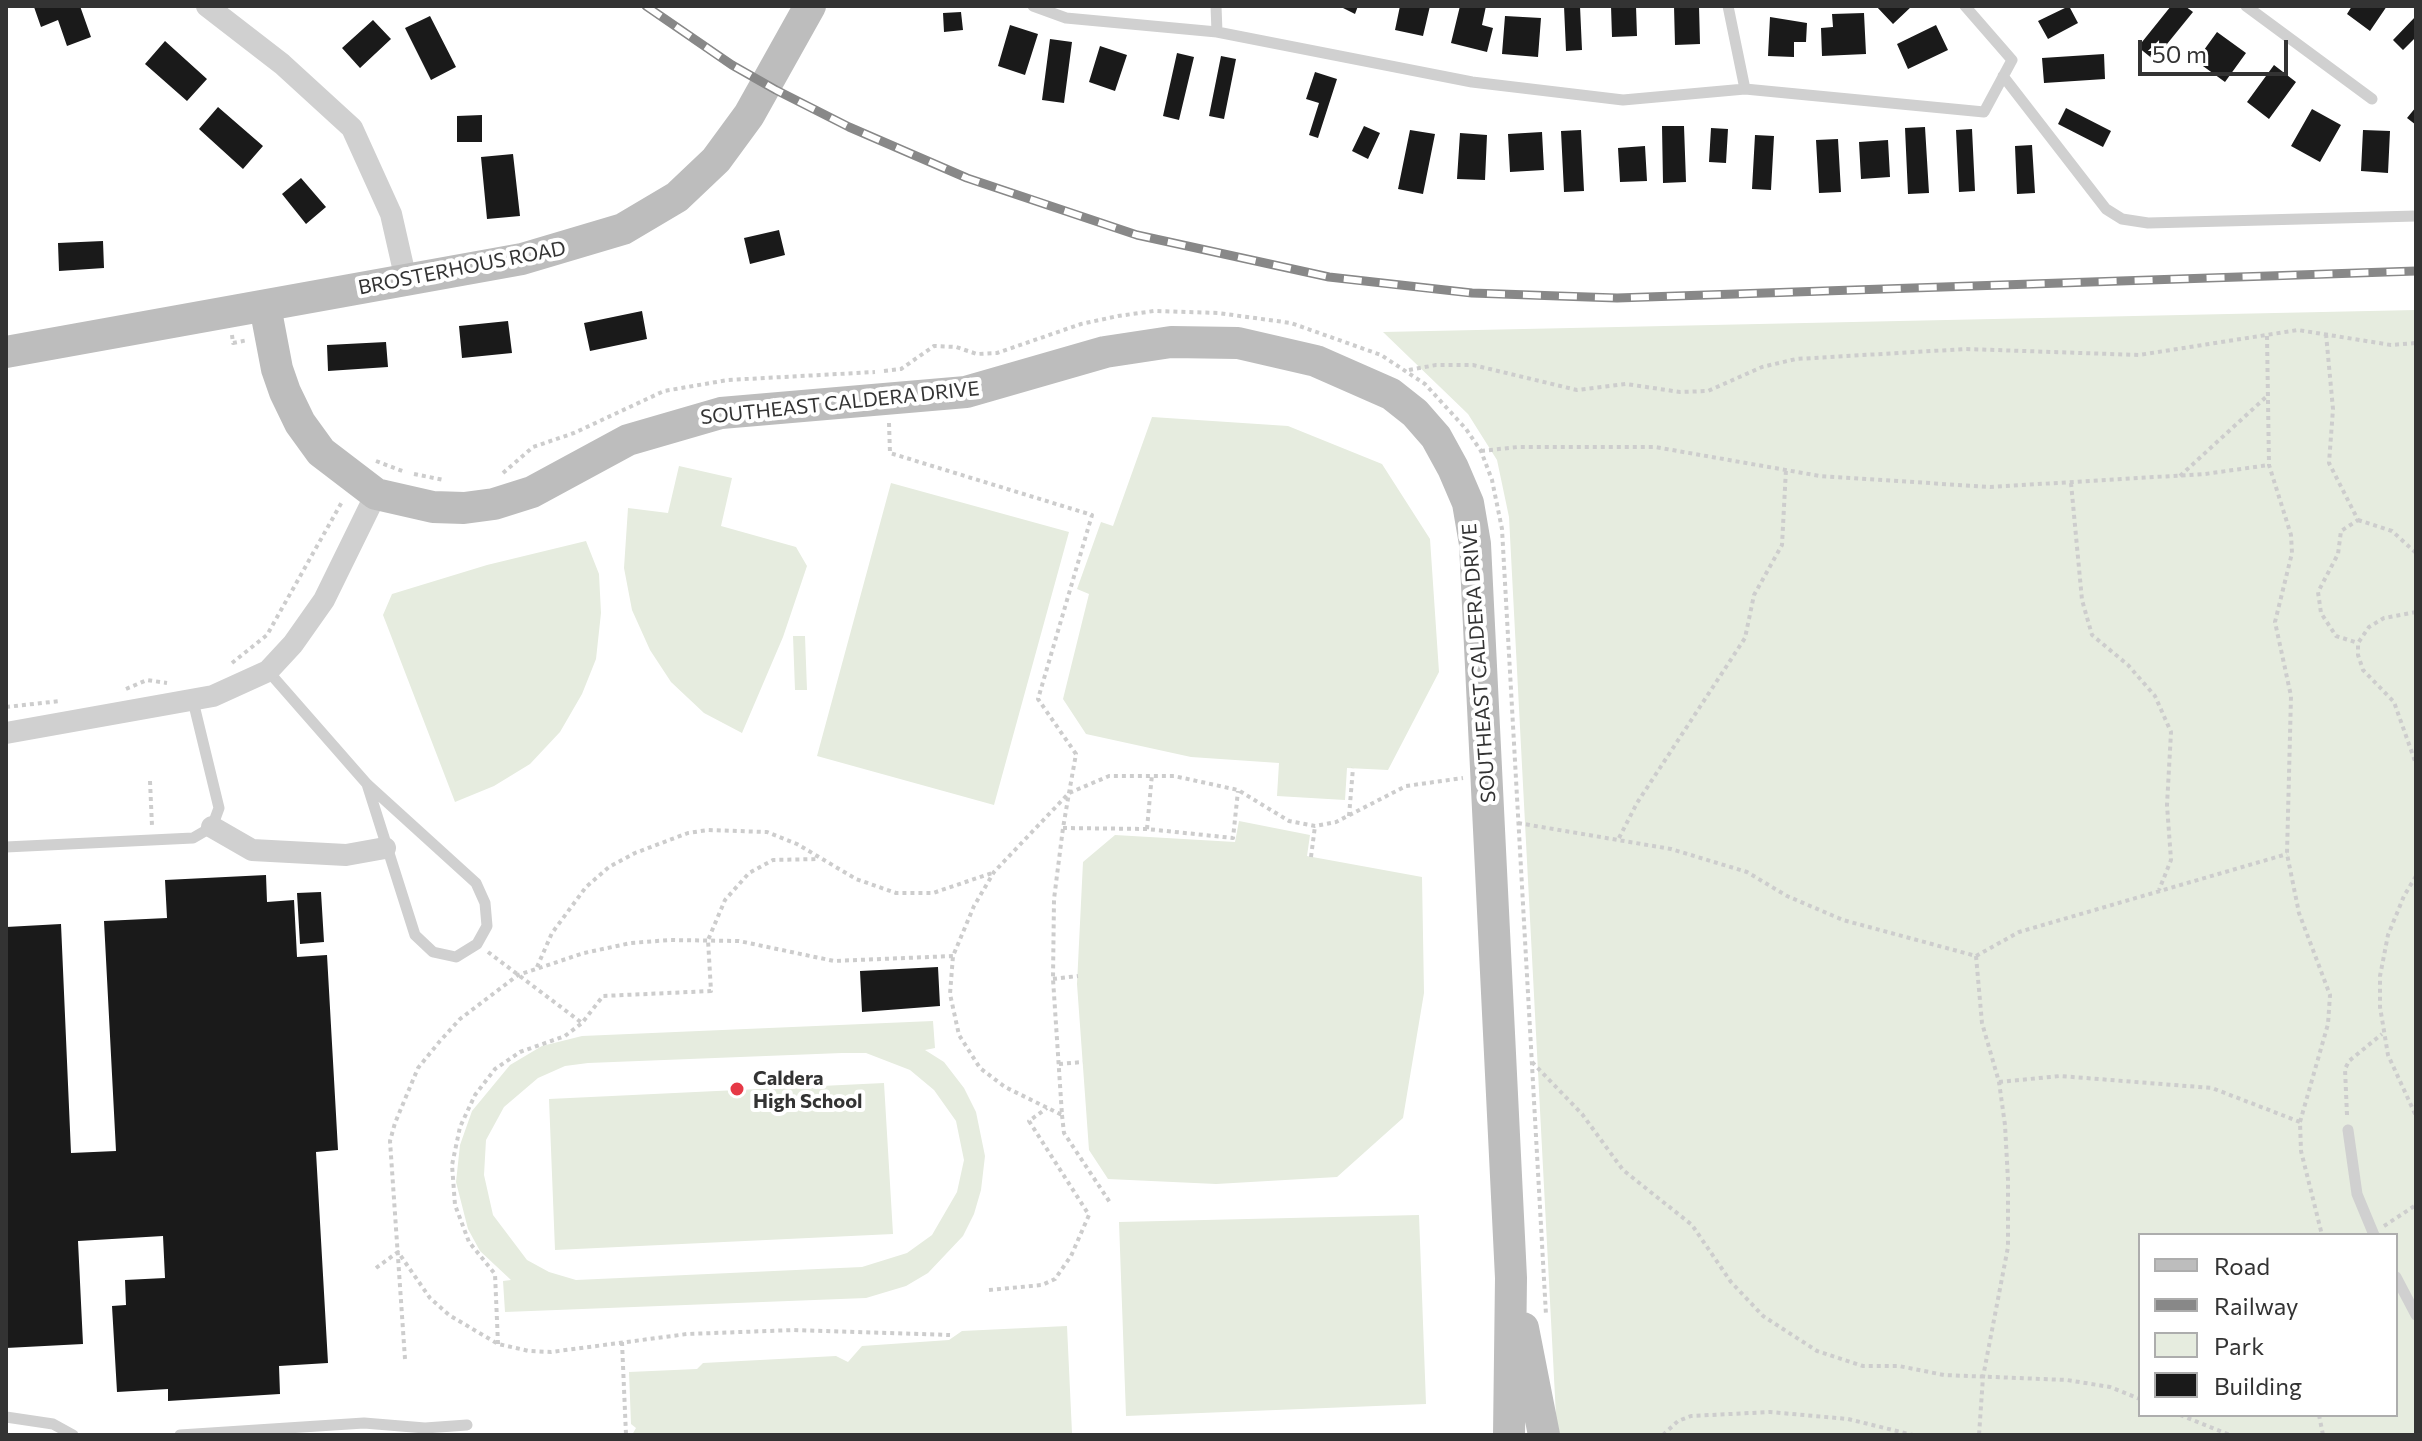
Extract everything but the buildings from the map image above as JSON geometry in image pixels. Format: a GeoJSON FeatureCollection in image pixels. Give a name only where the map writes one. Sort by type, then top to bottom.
{"type":"FeatureCollection","features":[{"type":"Feature","properties":{"kind":"street"},"geometry":{"type":"LineString","coordinates":[[207,6],[282,64],[352,128],[391,214],[406,280]]}},
{"type":"Feature","properties":{"kind":"street","name":"BROSTERHOUS ROAD"},"geometry":{"type":"LineString","coordinates":[[6,352],[228,313],[268,321],[406,280],[567,248],[623,229],[661,209],[703,173],[734,137],[810,6]]}},
{"type":"Feature","properties":{"kind":"street","name":"SOUTHEAST CALDERA DRIVE"},"geometry":{"type":"LineString","coordinates":[[268,321],[277,369],[300,423],[321,452],[365,487],[433,507],[464,508],[494,504],[532,492],[628,440],[685,421],[757,409],[966,392],[1070,360],[1171,342],[1238,343],[1275,349],[1351,373],[1391,394],[1415,413],[1436,437],[1468,503],[1475,544],[1511,1278],[1509,1435]]}},
{"type":"Feature","properties":{"kind":"street"},"geometry":{"type":"LineString","coordinates":[[6,733],[193,701],[239,687],[268,671],[293,644],[324,600],[365,487]]}},
{"type":"Feature","properties":{"kind":"street"},"geometry":{"type":"LineString","coordinates":[[212,827],[252,850],[346,855],[385,848]]}},
{"type":"Feature","properties":{"kind":"street","name":"SOUTHEAST CALDERA DRIVE"},"geometry":{"type":"LineString","coordinates":[[1511,1278],[1544,1435]]}},
{"type":"Feature","properties":{"kind":"lane"},"geometry":{"type":"LineString","coordinates":[[1033,6],[1066,18],[1217,32],[1472,82],[1623,100],[1745,89],[1984,112],[2012,60],[1965,6]]}},
{"type":"Feature","properties":{"kind":"lane"},"geometry":{"type":"LineString","coordinates":[[1216,6],[1217,32]]}},
{"type":"Feature","properties":{"kind":"lane"},"geometry":{"type":"LineString","coordinates":[[1728,6],[1745,89]]}},
{"type":"Feature","properties":{"kind":"lane"},"geometry":{"type":"LineString","coordinates":[[2246,6],[2372,99]]}},
{"type":"Feature","properties":{"kind":"lane"},"geometry":{"type":"LineString","coordinates":[[2003,76],[2106,209],[2122,219],[2148,223],[2416,216]]}},
{"type":"Feature","properties":{"kind":"lane"},"geometry":{"type":"LineString","coordinates":[[268,671],[367,784],[476,883],[485,903],[487,926],[477,944],[456,957],[433,952],[415,935],[367,784]]}},
{"type":"Feature","properties":{"kind":"lane"},"geometry":{"type":"LineString","coordinates":[[6,847],[193,838],[212,827],[219,808],[193,701]]}},
{"type":"Feature","properties":{"kind":"lane"},"geometry":{"type":"LineString","coordinates":[[2348,1130],[2357,1194],[2373,1233]]}},
{"type":"Feature","properties":{"kind":"lane"},"geometry":{"type":"LineString","coordinates":[[2398,1281],[2416,1315]]}},
{"type":"Feature","properties":{"kind":"lane"},"geometry":{"type":"LineString","coordinates":[[6,1417],[53,1424],[73,1435]]}},
{"type":"Feature","properties":{"kind":"lane"},"geometry":{"type":"LineString","coordinates":[[180,1435],[364,1423],[426,1432],[467,1425]]}},
{"type":"Feature","properties":{"kind":"path"},"geometry":{"type":"LineString","coordinates":[[228,313],[233,343],[268,321]]}},
{"type":"Feature","properties":{"kind":"path"},"geometry":{"type":"LineString","coordinates":[[499,477],[533,447],[574,433],[664,391],[728,380],[901,369],[934,346],[956,347],[977,354],[997,353],[1081,324],[1142,313],[1218,313],[1291,323],[1350,342],[1409,370],[1449,407],[1481,451],[1500,505],[1547,1328]]}},
{"type":"Feature","properties":{"kind":"path"},"geometry":{"type":"LineString","coordinates":[[1409,370],[1436,365],[1473,365],[1513,373],[1548,386],[1577,390],[1626,384],[1680,392],[1708,391],[1762,367],[1796,359],[1966,349],[2139,355],[2298,330],[2391,345],[2416,343]]}},
{"type":"Feature","properties":{"kind":"path"},"geometry":{"type":"LineString","coordinates":[[2326,334],[2333,409],[2329,463],[2358,520],[2392,531],[2416,553]]}},
{"type":"Feature","properties":{"kind":"path"},"geometry":{"type":"LineString","coordinates":[[2267,335],[2269,465],[2291,535],[2292,553],[2275,622],[2291,696],[2287,854],[2299,913],[2330,995],[2328,1024],[2300,1122],[2304,1165],[2321,1233]]}},
{"type":"Feature","properties":{"kind":"path"},"geometry":{"type":"LineString","coordinates":[[2180,476],[2266,397]]}},
{"type":"Feature","properties":{"kind":"path"},"geometry":{"type":"LineString","coordinates":[[888,400],[890,453],[1092,515],[1038,699],[1076,754],[1054,899],[1053,979],[1064,1133],[1111,1204]]}},
{"type":"Feature","properties":{"kind":"path"},"geometry":{"type":"LineString","coordinates":[[1481,451],[1518,447],[1655,447],[1820,476],[1990,487],[2180,476],[2269,465]]}},
{"type":"Feature","properties":{"kind":"path"},"geometry":{"type":"LineString","coordinates":[[221,671],[267,635],[365,487],[369,457],[403,472],[457,481]]}},
{"type":"Feature","properties":{"kind":"path"},"geometry":{"type":"LineString","coordinates":[[1619,838],[1637,803],[1745,638],[1754,595],[1782,545],[1786,469]]}},
{"type":"Feature","properties":{"kind":"path"},"geometry":{"type":"LineString","coordinates":[[2071,483],[2082,600],[2092,635],[2128,665],[2155,696],[2171,732],[2167,805],[2171,860],[2159,891]]}},
{"type":"Feature","properties":{"kind":"path"},"geometry":{"type":"LineString","coordinates":[[2358,520],[2341,531],[2338,554],[2318,592],[2321,613],[2336,636],[2358,643]]}},
{"type":"Feature","properties":{"kind":"path"},"geometry":{"type":"LineString","coordinates":[[2416,612],[2384,618],[2369,627],[2358,643],[2363,670],[2394,702],[2416,764]]}},
{"type":"Feature","properties":{"kind":"path"},"geometry":{"type":"LineString","coordinates":[[119,695],[134,683],[147,680],[173,684]]}},
{"type":"Feature","properties":{"kind":"path"},"geometry":{"type":"LineString","coordinates":[[6,707],[74,701]]}},
{"type":"Feature","properties":{"kind":"path"},"geometry":{"type":"LineString","coordinates":[[1349,816],[1353,768]]}},
{"type":"Feature","properties":{"kind":"path"},"geometry":{"type":"LineString","coordinates":[[1147,829],[1152,774]]}},
{"type":"Feature","properties":{"kind":"path"},"geometry":{"type":"LineString","coordinates":[[1062,1115],[1005,1087],[968,1054],[952,1013],[953,956],[974,906],[994,872],[1069,793],[1109,776],[1152,774],[1238,790],[1289,821],[1315,826],[1349,816],[1406,786],[1470,778]]}},
{"type":"Feature","properties":{"kind":"path"},"geometry":{"type":"LineString","coordinates":[[150,781],[152,841]]}},
{"type":"Feature","properties":{"kind":"path"},"geometry":{"type":"LineString","coordinates":[[1063,828],[1147,829],[1233,838],[1238,790]]}},
{"type":"Feature","properties":{"kind":"path"},"geometry":{"type":"LineString","coordinates":[[1518,823],[1619,838],[1747,872],[1787,896],[1843,920],[1976,956],[2019,932],[2287,854]]}},
{"type":"Feature","properties":{"kind":"path"},"geometry":{"type":"LineString","coordinates":[[1311,857],[1315,826]]}},
{"type":"Feature","properties":{"kind":"path"},"geometry":{"type":"LineString","coordinates":[[537,967],[552,933],[586,887],[609,867],[666,840],[708,830],[767,832],[797,844],[818,859],[879,888],[911,894],[954,888],[994,872]]}},
{"type":"Feature","properties":{"kind":"path"},"geometry":{"type":"LineString","coordinates":[[498,1344],[495,1274],[469,1242],[455,1205],[452,1165],[460,1127],[475,1095],[495,1069],[520,1052],[565,1036],[582,1023],[603,996],[711,991],[708,940],[725,900],[749,873],[773,860],[818,859]]}},
{"type":"Feature","properties":{"kind":"path"},"geometry":{"type":"LineString","coordinates":[[2416,876],[2388,935],[2380,976],[2382,1034],[2396,1075],[2416,1116]]}},
{"type":"Feature","properties":{"kind":"path"},"geometry":{"type":"LineString","coordinates":[[405,1359],[390,1141],[404,1095],[418,1068],[460,1019],[518,975],[537,967],[631,943],[708,940],[771,946],[834,961],[953,956]]}},
{"type":"Feature","properties":{"kind":"path"},"geometry":{"type":"LineString","coordinates":[[477,944],[582,1023]]}},
{"type":"Feature","properties":{"kind":"path"},"geometry":{"type":"LineString","coordinates":[[1976,956],[1982,1023],[1999,1082],[2006,1139],[2008,1247],[1983,1377],[1979,1435]]}},
{"type":"Feature","properties":{"kind":"path"},"geometry":{"type":"LineString","coordinates":[[1053,979],[1078,976]]}},
{"type":"Feature","properties":{"kind":"path"},"geometry":{"type":"LineString","coordinates":[[2348,1130],[2345,1069],[2349,1061],[2382,1034]]}},
{"type":"Feature","properties":{"kind":"path"},"geometry":{"type":"LineString","coordinates":[[1531,1060],[1582,1114],[1623,1170],[1692,1225],[1731,1282],[1763,1316],[1817,1351],[1863,1366],[1899,1366],[1944,1375],[2067,1380],[2110,1387],[2138,1398]]}},
{"type":"Feature","properties":{"kind":"path"},"geometry":{"type":"LineString","coordinates":[[1059,1064],[1083,1062]]}},
{"type":"Feature","properties":{"kind":"path"},"geometry":{"type":"LineString","coordinates":[[1999,1082],[2060,1076],[2212,1088],[2300,1122]]}},
{"type":"Feature","properties":{"kind":"path"},"geometry":{"type":"LineString","coordinates":[[989,1290],[1042,1285],[1055,1279],[1071,1256],[1089,1215],[1029,1121],[1047,1108]]}},
{"type":"Feature","properties":{"kind":"path"},"geometry":{"type":"LineString","coordinates":[[2374,1233],[2416,1205]]}},
{"type":"Feature","properties":{"kind":"path"},"geometry":{"type":"LineString","coordinates":[[376,1268],[398,1252]]}},
{"type":"Feature","properties":{"kind":"path"},"geometry":{"type":"LineString","coordinates":[[398,1252],[439,1306],[498,1344],[529,1351],[551,1352],[687,1334],[794,1330],[950,1335]]}},
{"type":"Feature","properties":{"kind":"path"},"geometry":{"type":"LineString","coordinates":[[622,1342],[626,1435]]}},
{"type":"Feature","properties":{"kind":"path"},"geometry":{"type":"LineString","coordinates":[[1663,1435],[1678,1421],[1691,1416],[1770,1412],[1848,1419],[1913,1435]]}},
{"type":"Feature","properties":{"kind":"path"},"geometry":{"type":"LineString","coordinates":[[2185,1417],[2230,1435]]}},
{"type":"Feature","properties":{"kind":"green space"},"geometry":{"type":"Polygon","coordinates":[[[2416,310],[2416,1435],[1557,1435],[1509,517],[1497,460],[1468,414],[1383,332],[2416,310]]]}},
{"type":"Feature","properties":{"kind":"green space"},"geometry":{"type":"Polygon","coordinates":[[[1152,417],[1288,426],[1382,464],[1430,539],[1439,672],[1388,770],[1347,768],[1345,800],[1277,796],[1279,763],[1191,757],[1086,734],[1063,699],[1089,594],[1077,589],[1101,522],[1113,526],[1152,417]]]}},
{"type":"Feature","properties":{"kind":"green space"},"geometry":{"type":"Polygon","coordinates":[[[679,466],[732,478],[721,526],[796,547],[807,566],[783,637],[742,733],[704,713],[671,682],[650,650],[632,610],[624,568],[628,508],[668,513],[679,466]]]}},
{"type":"Feature","properties":{"kind":"green space"},"geometry":{"type":"Polygon","coordinates":[[[891,483],[1069,532],[994,805],[817,756],[891,483]]]}},
{"type":"Feature","properties":{"kind":"green space"},"geometry":{"type":"Polygon","coordinates":[[[586,541],[599,574],[601,613],[596,659],[582,694],[560,732],[530,764],[494,786],[455,802],[383,615],[392,594],[487,565],[586,541]]]}},
{"type":"Feature","properties":{"kind":"green space"},"geometry":{"type":"Polygon","coordinates":[[[793,636],[805,636],[807,690],[795,690],[793,636]]]}},
{"type":"Feature","properties":{"kind":"green space"},"geometry":{"type":"Polygon","coordinates":[[[1239,821],[1310,835],[1307,856],[1422,877],[1424,993],[1403,1118],[1337,1177],[1216,1184],[1108,1179],[1089,1150],[1077,984],[1083,862],[1115,835],[1235,842],[1239,821]]]}},
{"type":"Feature","properties":{"kind":"green space"},"geometry":{"type":"Polygon","coordinates":[[[933,1021],[935,1048],[925,1050],[944,1062],[964,1088],[976,1112],[985,1156],[981,1190],[974,1214],[963,1236],[928,1273],[906,1286],[866,1298],[505,1312],[503,1281],[511,1280],[480,1251],[468,1229],[456,1182],[460,1145],[472,1111],[510,1065],[542,1046],[582,1036],[933,1021]],[[866,1053],[565,1066],[538,1078],[504,1107],[486,1140],[484,1175],[493,1215],[527,1260],[549,1272],[576,1280],[862,1267],[907,1253],[932,1235],[957,1192],[964,1160],[956,1121],[934,1090],[910,1070],[866,1053]]]}},
{"type":"Feature","properties":{"kind":"green space"},"geometry":{"type":"Polygon","coordinates":[[[884,1083],[893,1234],[555,1250],[549,1099],[884,1083]]]}},
{"type":"Feature","properties":{"kind":"green space"},"geometry":{"type":"Polygon","coordinates":[[[1419,1215],[1426,1404],[1126,1416],[1119,1222],[1419,1215]]]}},
{"type":"Feature","properties":{"kind":"green space"},"geometry":{"type":"Polygon","coordinates":[[[1067,1326],[1072,1433],[632,1435],[636,1428],[631,1424],[629,1372],[697,1369],[703,1363],[836,1356],[848,1362],[862,1346],[949,1340],[962,1331],[1067,1326]]]}},
{"type":"Feature","properties":{"kind":"railway"},"geometry":{"type":"LineString","coordinates":[[646,6],[732,65],[776,90],[849,127],[967,178],[1137,235],[1329,277],[1472,293],[1617,298],[2416,271]]}},
{"type":"Feature","properties":{"kind":"place","name":"Caldera High School"},"geometry":{"type":"Point","coordinates":[737,1089]}}]}
